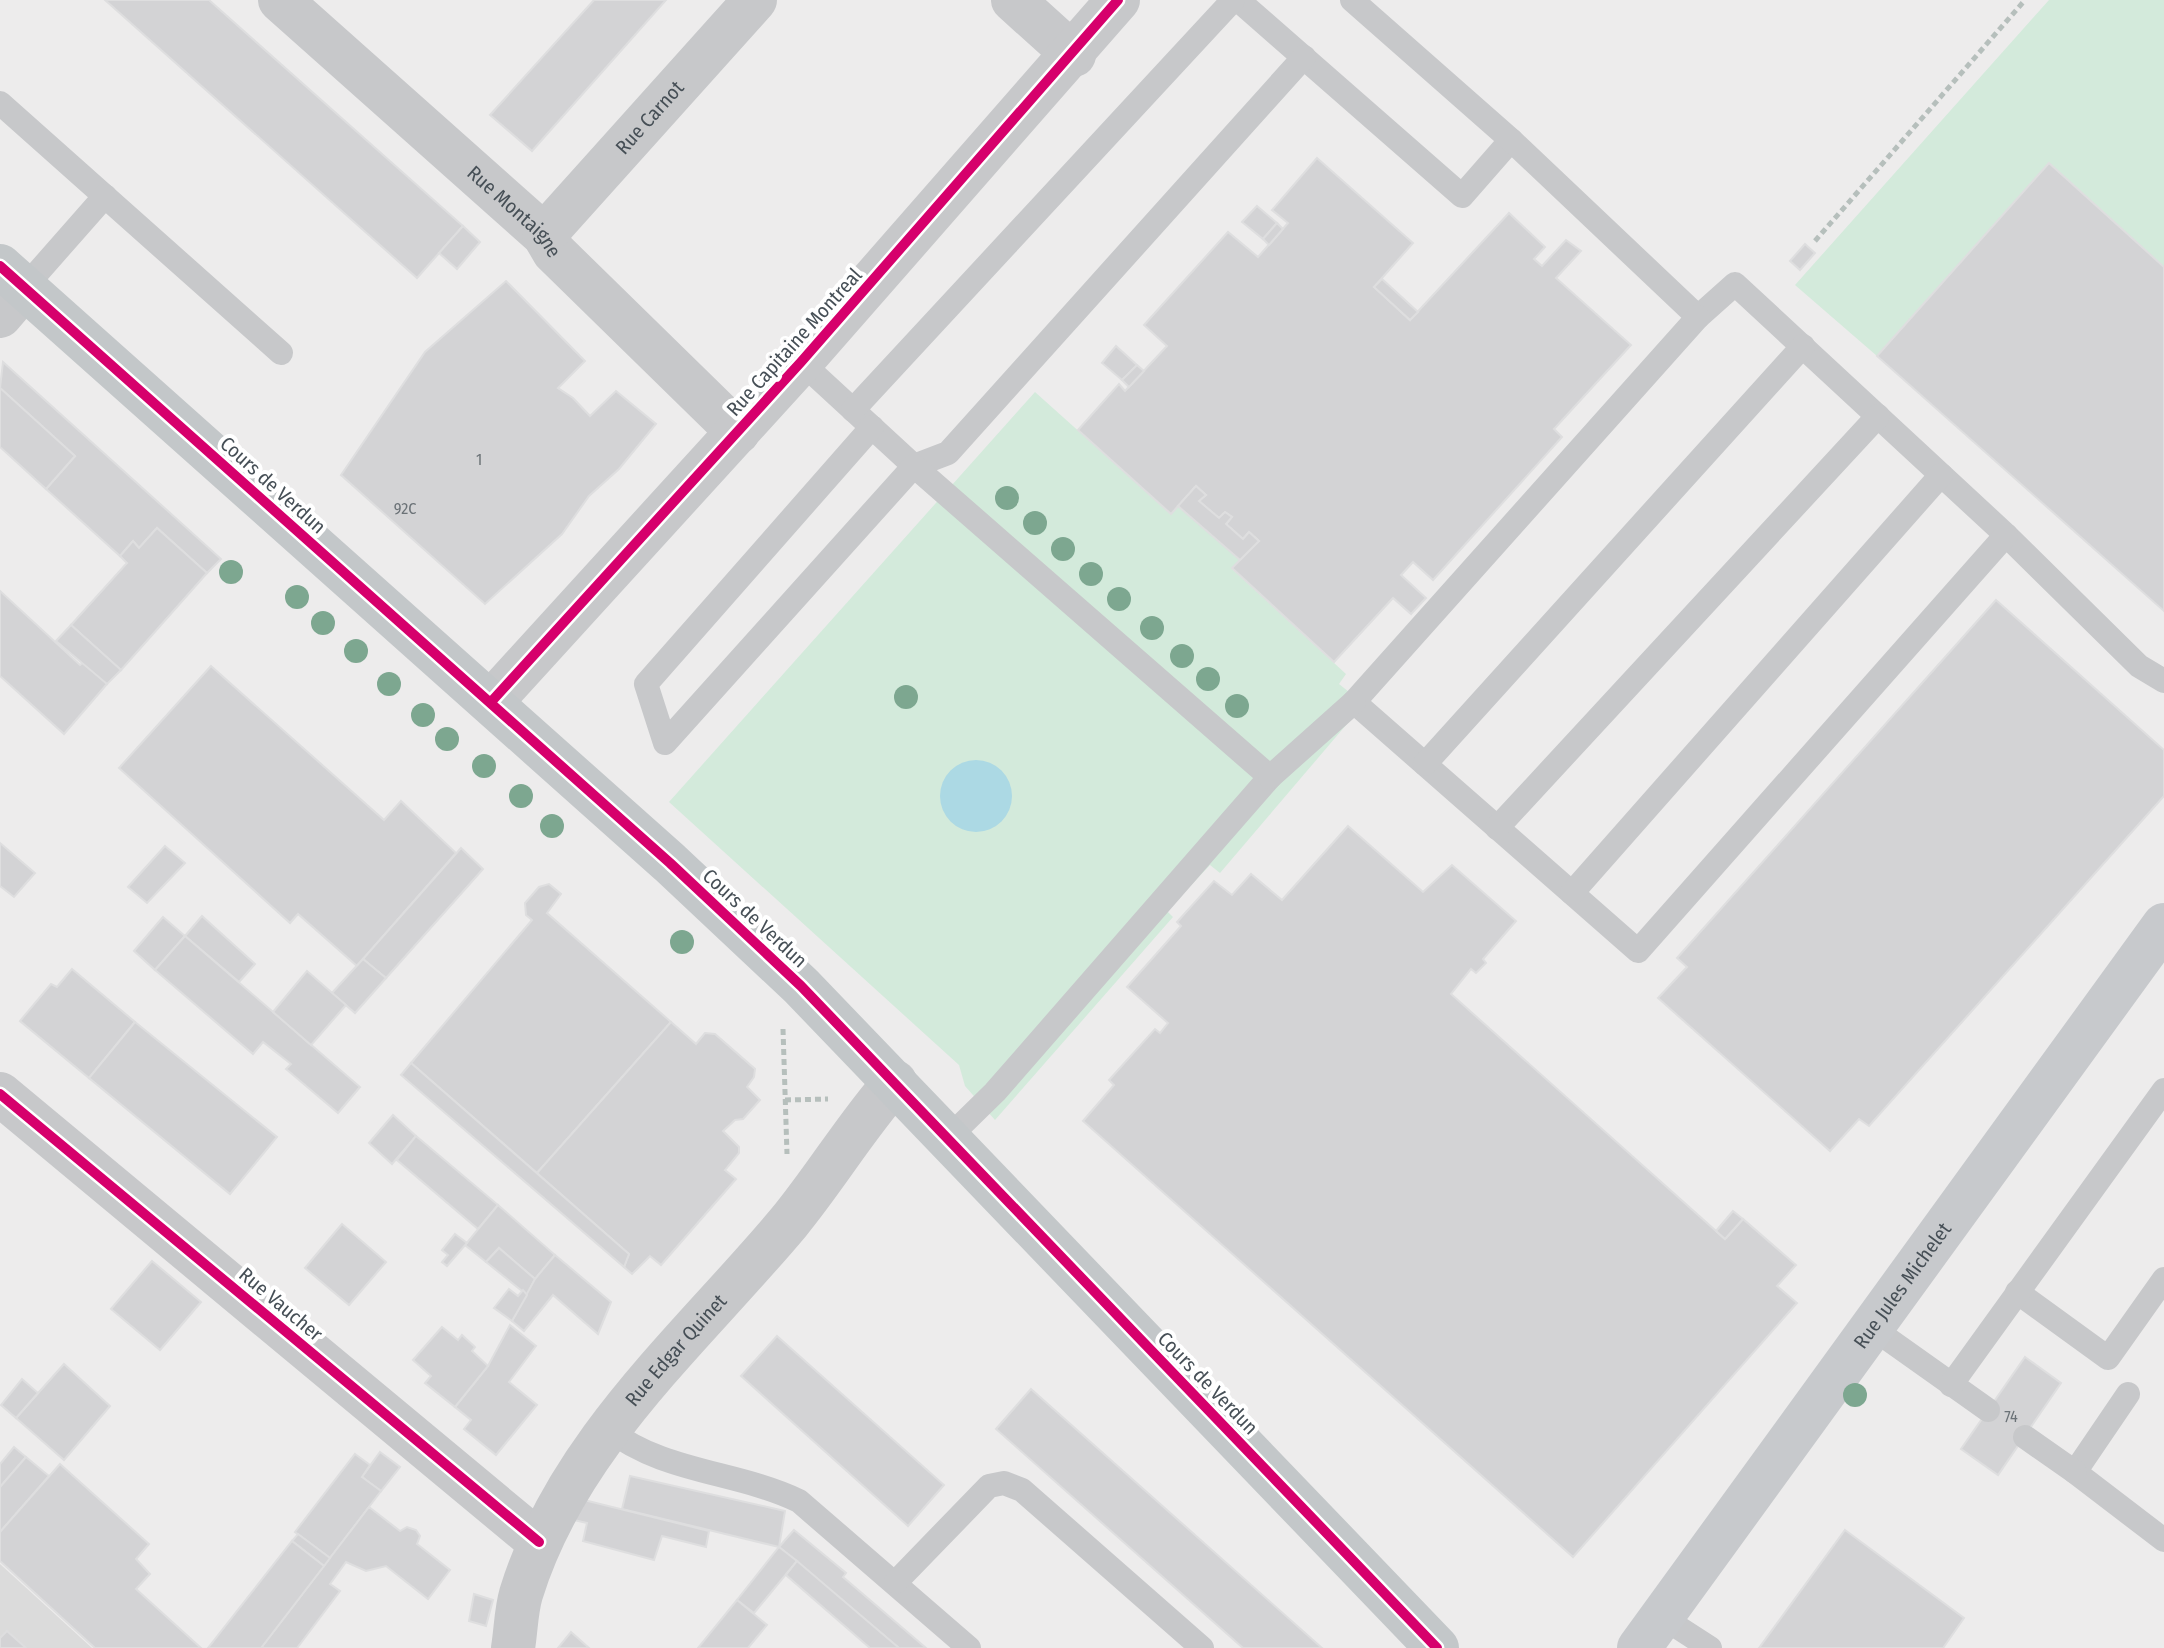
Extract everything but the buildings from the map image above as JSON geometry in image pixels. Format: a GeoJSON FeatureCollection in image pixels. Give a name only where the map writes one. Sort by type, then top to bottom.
{"type":"FeatureCollection","features":[{"type":"Feature","properties":{"kind":"main road","name":"Cours de Verdun"},"geometry":{"type":"LineString","coordinates":[[8,290],[491,702],[801,986],[1437,1648]]}},
{"type":"Feature","properties":{"kind":"main road","name":"Rue Jules Michelet"},"geometry":{"type":"LineString","coordinates":[[1651,1632],[2164,925]]}},
{"type":"Feature","properties":{"kind":"street","name":"Rue Montaigne"},"geometry":{"type":"LineString","coordinates":[[280,0],[544,235],[554,252],[738,432]]}},
{"type":"Feature","properties":{"kind":"street","name":"Rue Carnot"},"geometry":{"type":"LineString","coordinates":[[544,235],[755,0]]}},
{"type":"Feature","properties":{"kind":"street"},"geometry":{"type":"LineString","coordinates":[[1013,0],[1074,55]]}},
{"type":"Feature","properties":{"kind":"street","name":"Rue Capitaine Montreal"},"geometry":{"type":"LineString","coordinates":[[491,702],[801,362],[1074,55],[1118,0]]}},
{"type":"Feature","properties":{"kind":"street","name":"Rue Edgar Quinet"},"geometry":{"type":"LineString","coordinates":[[513,1648],[520,1597],[539,1542],[572,1481],[608,1429],[791,1220],[860,1122],[895,1082]]}},
{"type":"Feature","properties":{"kind":"street","name":"Rue Vaucher"},"geometry":{"type":"LineString","coordinates":[[0,1094],[539,1542]]}},
{"type":"Feature","properties":{"kind":"lane"},"geometry":{"type":"LineString","coordinates":[[853,410],[1236,0],[1462,196],[1511,140]]}},
{"type":"Feature","properties":{"kind":"lane"},"geometry":{"type":"LineString","coordinates":[[1352,0],[1511,140],[1698,317]]}},
{"type":"Feature","properties":{"kind":"lane"},"geometry":{"type":"LineString","coordinates":[[872,427],[646,684],[665,743],[914,466],[948,453],[1304,57]]}},
{"type":"Feature","properties":{"kind":"lane"},"geometry":{"type":"LineString","coordinates":[[0,103],[281,353]]}},
{"type":"Feature","properties":{"kind":"lane"},"geometry":{"type":"LineString","coordinates":[[8,290],[105,196]]}},
{"type":"Feature","properties":{"kind":"lane"},"geometry":{"type":"LineString","coordinates":[[947,1139],[995,1092],[1270,777],[1354,702],[1698,317],[1735,284],[2006,535],[2139,666],[2164,681]]}},
{"type":"Feature","properties":{"kind":"lane"},"geometry":{"type":"LineString","coordinates":[[1425,764],[1803,346]]}},
{"type":"Feature","properties":{"kind":"lane"},"geometry":{"type":"LineString","coordinates":[[801,362],[914,466],[1270,777]]}},
{"type":"Feature","properties":{"kind":"lane"},"geometry":{"type":"LineString","coordinates":[[1497,828],[1878,416]]}},
{"type":"Feature","properties":{"kind":"lane"},"geometry":{"type":"LineString","coordinates":[[1572,893],[1941,475]]}},
{"type":"Feature","properties":{"kind":"lane"},"geometry":{"type":"LineString","coordinates":[[1354,702],[1638,951],[2006,535]]}},
{"type":"Feature","properties":{"kind":"lane"},"geometry":{"type":"LineString","coordinates":[[1951,1385],[2164,1090]]}},
{"type":"Feature","properties":{"kind":"lane"},"geometry":{"type":"LineString","coordinates":[[2017,1292],[2108,1358],[2164,1279]]}},
{"type":"Feature","properties":{"kind":"lane"},"geometry":{"type":"LineString","coordinates":[[1871,1327],[1988,1410]]}},
{"type":"Feature","properties":{"kind":"lane"},"geometry":{"type":"LineString","coordinates":[[2075,1472],[2128,1394]]}},
{"type":"Feature","properties":{"kind":"lane"},"geometry":{"type":"LineString","coordinates":[[608,1429],[648,1455],[779,1491],[799,1501],[969,1648]]}},
{"type":"Feature","properties":{"kind":"lane"},"geometry":{"type":"LineString","coordinates":[[2025,1437],[2164,1540]]}},
{"type":"Feature","properties":{"kind":"lane"},"geometry":{"type":"LineString","coordinates":[[896,1582],[989,1486],[1004,1483],[1022,1490],[1202,1648]]}},
{"type":"Feature","properties":{"kind":"lane"},"geometry":{"type":"LineString","coordinates":[[1651,1632],[1710,1648]]}},
{"type":"Feature","properties":{"kind":"path"},"geometry":{"type":"LineString","coordinates":[[1815,241],[2025,0]]}},
{"type":"Feature","properties":{"kind":"path"},"geometry":{"type":"LineString","coordinates":[[787,1159],[782,1009],[801,986]]}},
{"type":"Feature","properties":{"kind":"shaded area"},"geometry":{"type":"Polygon","coordinates":[[[0,1564],[92,1648],[0,1648],[0,1564]]]}},
{"type":"Feature","properties":{"kind":"green space"},"geometry":{"type":"Polygon","coordinates":[[[2049,0],[2164,0],[2164,267],[2049,164],[1877,356],[1795,285],[2049,0]]]}},
{"type":"Feature","properties":{"kind":"green space"},"geometry":{"type":"Polygon","coordinates":[[[1035,392],[1170,513],[1178,506],[1240,560],[1232,569],[1346,674],[1339,684],[1364,704],[1220,873],[1210,865],[1167,911],[1173,917],[995,1120],[965,1086],[959,1065],[669,802],[1035,392]]]}},
{"type":"Feature","properties":{"kind":"water"},"geometry":{"type":"Polygon","coordinates":[[[976,760],[1002,770],[1012,796],[1002,822],[976,832],[950,822],[940,796],[950,770],[976,760]]]}},
{"type":"Feature","properties":{"kind":"cycle path"},"geometry":{"type":"LineString","coordinates":[[491,702],[801,362],[1118,0]]}},
{"type":"Feature","properties":{"kind":"cycle path"},"geometry":{"type":"LineString","coordinates":[[0,266],[670,863],[801,986],[1437,1648]]}},
{"type":"Feature","properties":{"kind":"cycle path"},"geometry":{"type":"LineString","coordinates":[[0,1094],[539,1542]]}}]}
